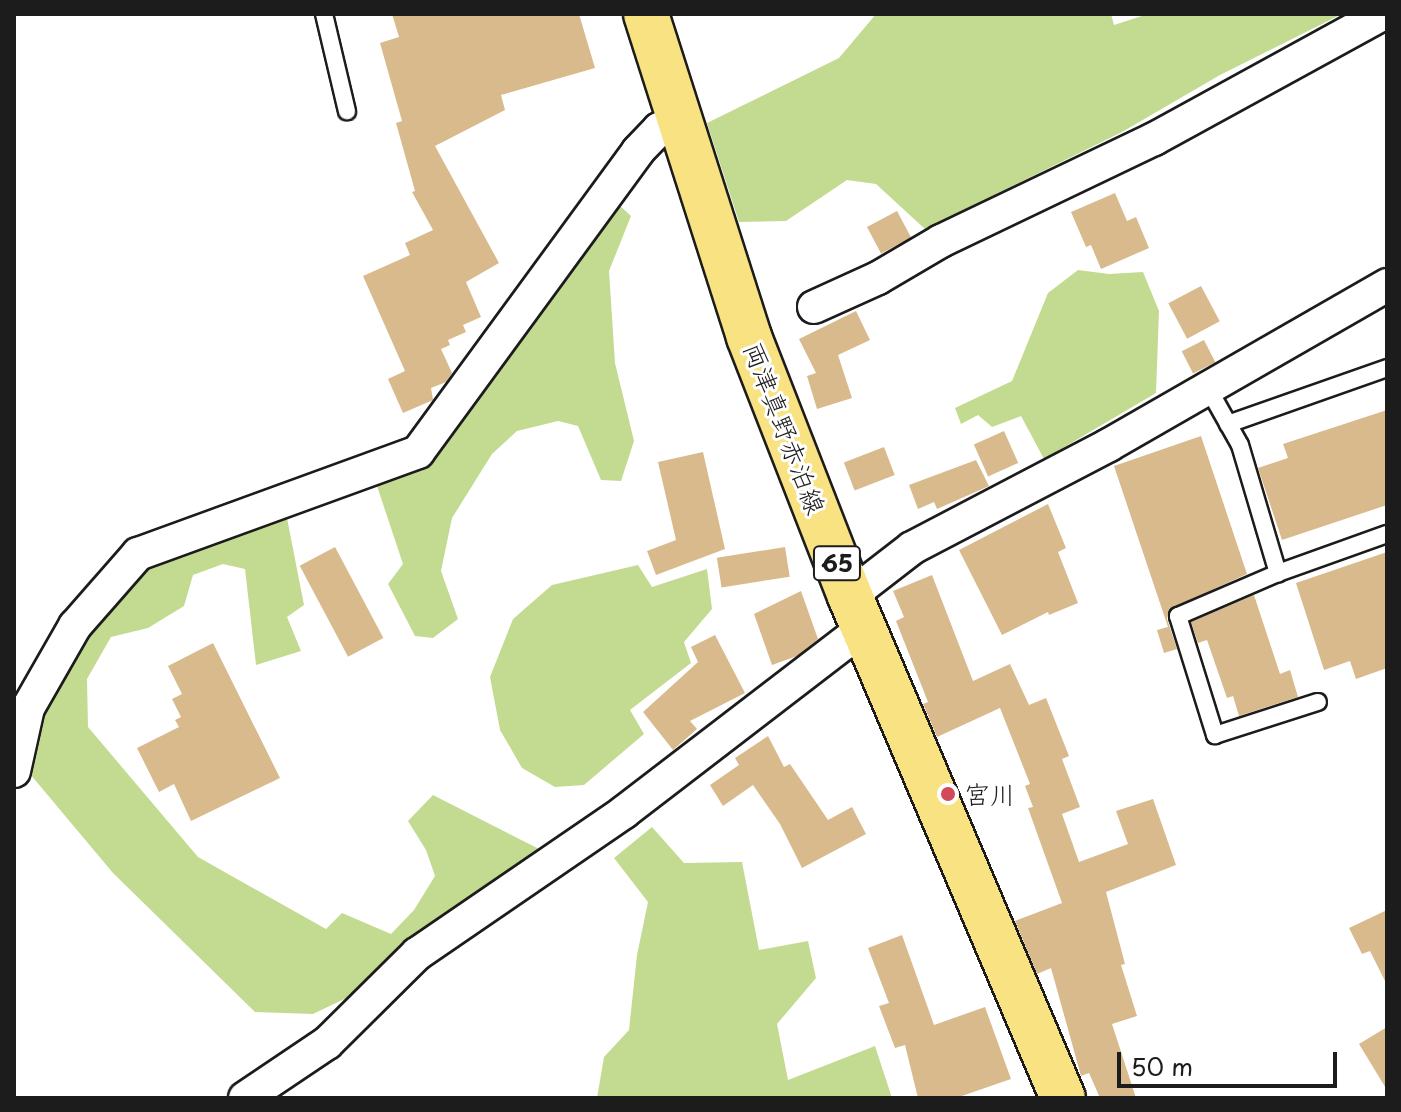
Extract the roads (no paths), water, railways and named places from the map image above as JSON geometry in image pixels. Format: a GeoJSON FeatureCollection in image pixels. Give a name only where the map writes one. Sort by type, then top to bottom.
{"type":"FeatureCollection","features":[{"type":"Feature","properties":{"kind":"main road","name":"両津真野赤泊線"},"geometry":{"type":"LineString","coordinates":[[646,14],[749,337],[857,612],[1063,1098]]}},
{"type":"Feature","properties":{"kind":"street"},"geometry":{"type":"LineString","coordinates":[[814,307],[878,278],[941,241],[1154,139],[1382,14]]}},
{"type":"Feature","properties":{"kind":"street"},"geometry":{"type":"LineString","coordinates":[[14,771],[28,708],[75,626],[138,554],[418,452],[638,151],[659,129],[678,121]]}},
{"type":"Feature","properties":{"kind":"street"},"geometry":{"type":"LineString","coordinates":[[245,1098],[327,1043],[417,954],[624,812],[857,612],[912,548],[1109,445],[1387,285]]}},
{"type":"Feature","properties":{"kind":"lane"},"geometry":{"type":"LineString","coordinates":[[324,14],[347,111]]}},
{"type":"Feature","properties":{"kind":"lane"},"geometry":{"type":"LineString","coordinates":[[1228,424],[1387,368]]}},
{"type":"Feature","properties":{"kind":"lane"},"geometry":{"type":"LineString","coordinates":[[1208,388],[1240,445],[1278,573]]}},
{"type":"Feature","properties":{"kind":"lane"},"geometry":{"type":"LineString","coordinates":[[1318,702],[1215,735],[1178,616],[1278,573],[1387,534]]}},
{"type":"Feature","properties":{"kind":"place","name":"宮川"},"geometry":{"type":"Point","coordinates":[948,794]}}]}
